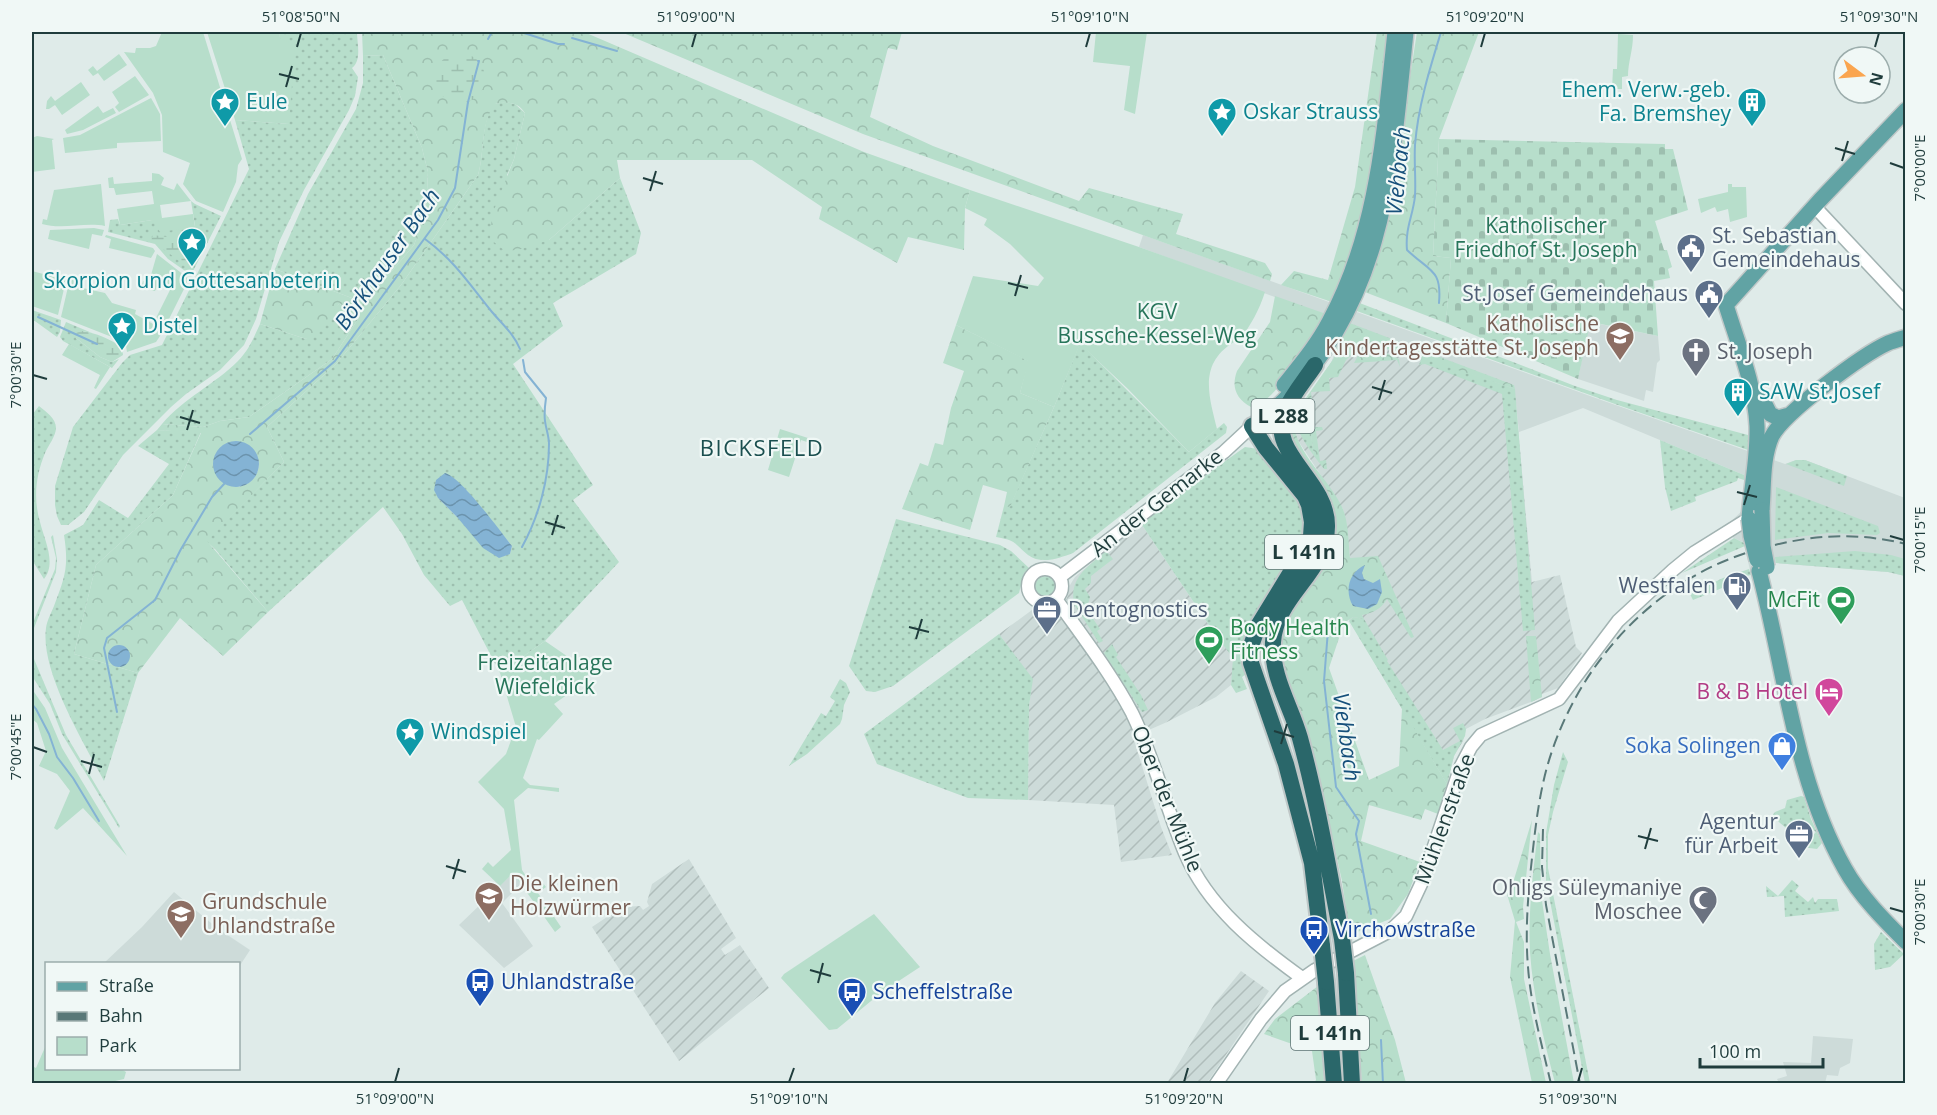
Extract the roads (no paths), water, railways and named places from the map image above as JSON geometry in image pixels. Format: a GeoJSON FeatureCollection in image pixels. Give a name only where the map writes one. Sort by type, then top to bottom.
{"type":"FeatureCollection","features":[{"type":"Feature","properties":{"kind":"highway","name":"L 288"},"geometry":{"type":"LineString","coordinates":[[1301,470],[1283,440],[1281,423],[1286,408],[1315,365]]}},
{"type":"Feature","properties":{"kind":"highway"},"geometry":{"type":"LineString","coordinates":[[1252,426],[1267,434],[1287,458],[1301,470]]}},
{"type":"Feature","properties":{"kind":"highway","name":"L 141n"},"geometry":{"type":"LineString","coordinates":[[1252,426],[1310,505],[1311,536],[1261,621],[1253,639],[1251,663],[1286,764],[1309,852],[1326,982],[1334,1083]]}},
{"type":"Feature","properties":{"kind":"highway","name":"L 141n"},"geometry":{"type":"LineString","coordinates":[[1301,470],[1317,490],[1323,503],[1327,519],[1327,533],[1318,561],[1292,594],[1278,617],[1273,641],[1279,681],[1299,735],[1308,772],[1342,939],[1352,1083]]}},
{"type":"Feature","properties":{"kind":"main road","name":"L 288"},"geometry":{"type":"LineString","coordinates":[[1252,426],[1317,342],[1342,296],[1355,263],[1370,215],[1379,170],[1395,32]]}},
{"type":"Feature","properties":{"kind":"main road","name":"L 288"},"geometry":{"type":"LineString","coordinates":[[1252,426],[1283,401],[1315,365],[1352,304],[1372,251],[1392,169],[1406,32]]}},
{"type":"Feature","properties":{"kind":"main road"},"geometry":{"type":"LineString","coordinates":[[1773,436],[1754,391],[1726,305],[1814,206],[1905,110]]}},
{"type":"Feature","properties":{"kind":"main road"},"geometry":{"type":"LineString","coordinates":[[1905,337],[1872,352],[1789,415],[1773,436],[1766,458],[1751,536],[1763,569],[1790,711],[1822,820],[1855,885],[1905,942]]}},
{"type":"Feature","properties":{"kind":"main road"},"geometry":{"type":"LineString","coordinates":[[1754,391],[1762,398],[1770,414],[1778,418],[1789,415]]}},
{"type":"Feature","properties":{"kind":"main road"},"geometry":{"type":"LineString","coordinates":[[1754,391],[1757,433],[1756,514]]}},
{"type":"Feature","properties":{"kind":"street"},"geometry":{"type":"LineString","coordinates":[[1814,206],[1905,304]]}},
{"type":"Feature","properties":{"kind":"street","name":"An der Gemarke"},"geometry":{"type":"LineString","coordinates":[[1060,577],[1224,452],[1252,426]]}},
{"type":"Feature","properties":{"kind":"street","name":"Mühlenstraße"},"geometry":{"type":"LineString","coordinates":[[1216,1083],[1261,1018],[1285,991],[1302,978],[1357,946],[1390,931],[1406,916],[1422,882],[1461,766],[1476,740],[1491,730],[1558,699],[1618,621],[1689,557],[1756,514]]}},
{"type":"Feature","properties":{"kind":"street"},"geometry":{"type":"LineString","coordinates":[[1040,570],[1050,570],[1060,577],[1062,589],[1056,599],[1050,603],[1040,602],[1032,597],[1028,585],[1031,576],[1040,570]]}},
{"type":"Feature","properties":{"kind":"street","name":"Ober der Mühle"},"geometry":{"type":"LineString","coordinates":[[1056,599],[1098,658],[1131,711],[1157,773],[1186,855],[1210,896],[1249,936],[1302,978]]}},
{"type":"Feature","properties":{"kind":"water"},"geometry":{"type":"Polygon","coordinates":[[[236,441],[252,448],[259,464],[252,480],[236,487],[220,480],[213,464],[220,448],[236,441]]]}},
{"type":"Feature","properties":{"kind":"water"},"geometry":{"type":"Polygon","coordinates":[[[445,473],[461,484],[490,517],[512,546],[510,554],[499,558],[483,548],[438,498],[434,490],[436,480],[445,473]]]}},
{"type":"Feature","properties":{"kind":"water"},"geometry":{"type":"Polygon","coordinates":[[[1365,565],[1362,573],[1364,579],[1373,583],[1380,579],[1382,592],[1377,604],[1368,609],[1353,606],[1349,594],[1352,577],[1365,565]]]}},
{"type":"Feature","properties":{"kind":"water"},"geometry":{"type":"Polygon","coordinates":[[[115,645],[123,645],[130,652],[130,660],[123,667],[115,667],[108,660],[108,652],[115,645]]]}},
{"type":"Feature","properties":{"kind":"waterway","name":"Börkhauser Bach"},"geometry":{"type":"LineString","coordinates":[[488,39],[492,32]]}},
{"type":"Feature","properties":{"kind":"waterway"},"geometry":{"type":"LineString","coordinates":[[521,32],[564,44]]}},
{"type":"Feature","properties":{"kind":"waterway","name":"Viehbach"},"geometry":{"type":"LineString","coordinates":[[1439,303],[1436,277],[1428,267],[1407,250],[1407,242],[1415,196],[1415,145],[1419,116],[1441,32]]}},
{"type":"Feature","properties":{"kind":"waterway"},"geometry":{"type":"LineString","coordinates":[[572,38],[617,51]]}},
{"type":"Feature","properties":{"kind":"waterway","name":"Börkhauser Bach"},"geometry":{"type":"LineString","coordinates":[[250,434],[335,361],[438,220],[455,188],[468,102],[478,61]]}},
{"type":"Feature","properties":{"kind":"waterway"},"geometry":{"type":"LineString","coordinates":[[425,239],[461,274],[511,334],[520,349]]}},
{"type":"Feature","properties":{"kind":"waterway"},"geometry":{"type":"LineString","coordinates":[[38,317],[97,344]]}},
{"type":"Feature","properties":{"kind":"waterway"},"geometry":{"type":"LineString","coordinates":[[522,547],[542,497],[549,444],[545,418],[546,398],[525,372],[523,360]]}},
{"type":"Feature","properties":{"kind":"waterway","name":"Börkhauser Bach"},"geometry":{"type":"LineString","coordinates":[[117,712],[104,648],[107,638],[155,600],[181,549],[212,497],[225,483]]}},
{"type":"Feature","properties":{"kind":"waterway","name":"Viehbach"},"geometry":{"type":"LineString","coordinates":[[1328,630],[1324,681],[1336,787],[1359,821],[1356,834],[1371,914]]}},
{"type":"Feature","properties":{"kind":"waterway"},"geometry":{"type":"LineString","coordinates":[[32,704],[49,734],[57,757],[73,778],[99,821]]}},
{"type":"Feature","properties":{"kind":"waterway","name":"Viehbach"},"geometry":{"type":"LineString","coordinates":[[1381,1040],[1383,1084]]}},
{"type":"Feature","properties":{"kind":"railway"},"geometry":{"type":"LineString","coordinates":[[1775,545],[1840,536],[1873,538],[1906,544]]}},
{"type":"Feature","properties":{"kind":"railway"},"geometry":{"type":"LineString","coordinates":[[1551,1084],[1532,997],[1527,940],[1528,899],[1535,831],[1541,791],[1552,751],[1565,718],[1582,686],[1626,629],[1652,605],[1681,584],[1713,566],[1746,553]]}},
{"type":"Feature","properties":{"kind":"railway"},"geometry":{"type":"LineString","coordinates":[[1543,829],[1542,867],[1546,905],[1580,1084]]}},
{"type":"Feature","properties":{"kind":"place","name":"Eule"},"geometry":{"type":"Point","coordinates":[225,128]}},
{"type":"Feature","properties":{"kind":"place","name":"Ehem. Verw.-geb. Fa. Bremshey"},"geometry":{"type":"Point","coordinates":[1752,128]}},
{"type":"Feature","properties":{"kind":"place","name":"Oskar Strauss"},"geometry":{"type":"Point","coordinates":[1222,138]}},
{"type":"Feature","properties":{"kind":"place","name":"Skorpion und Gottesanbeterin"},"geometry":{"type":"Point","coordinates":[192,268]}},
{"type":"Feature","properties":{"kind":"place","name":"St. Sebastian Gemeindehaus"},"geometry":{"type":"Point","coordinates":[1691,274]}},
{"type":"Feature","properties":{"kind":"place","name":"St.Josef Gemeindehaus"},"geometry":{"type":"Point","coordinates":[1709,320]}},
{"type":"Feature","properties":{"kind":"place","name":"Distel"},"geometry":{"type":"Point","coordinates":[122,352]}},
{"type":"Feature","properties":{"kind":"place","name":"Katholische Kindertagesstätte St. Joseph"},"geometry":{"type":"Point","coordinates":[1620,362]}},
{"type":"Feature","properties":{"kind":"place","name":"St. Joseph"},"geometry":{"type":"Point","coordinates":[1696,378]}},
{"type":"Feature","properties":{"kind":"place","name":"SAW St.Josef"},"geometry":{"type":"Point","coordinates":[1738,418]}},
{"type":"Feature","properties":{"kind":"place","name":"Westfalen"},"geometry":{"type":"Point","coordinates":[1737,612]}},
{"type":"Feature","properties":{"kind":"place","name":"McFit"},"geometry":{"type":"Point","coordinates":[1841,626]}},
{"type":"Feature","properties":{"kind":"place","name":"Dentognostics"},"geometry":{"type":"Point","coordinates":[1047,636]}},
{"type":"Feature","properties":{"kind":"place","name":"Body Health Fitness"},"geometry":{"type":"Point","coordinates":[1209,666]}},
{"type":"Feature","properties":{"kind":"place","name":"B & B Hotel"},"geometry":{"type":"Point","coordinates":[1829,718]}},
{"type":"Feature","properties":{"kind":"place","name":"Windspiel"},"geometry":{"type":"Point","coordinates":[410,758]}},
{"type":"Feature","properties":{"kind":"place","name":"Soka Solingen"},"geometry":{"type":"Point","coordinates":[1782,772]}},
{"type":"Feature","properties":{"kind":"place","name":"Agentur für Arbeit"},"geometry":{"type":"Point","coordinates":[1799,860]}},
{"type":"Feature","properties":{"kind":"place","name":"Die kleinen Holzwürmer"},"geometry":{"type":"Point","coordinates":[489,922]}},
{"type":"Feature","properties":{"kind":"place","name":"Ohligs Süleymaniye Moschee"},"geometry":{"type":"Point","coordinates":[1703,926]}},
{"type":"Feature","properties":{"kind":"place","name":"Grundschule Uhlandstraße"},"geometry":{"type":"Point","coordinates":[181,940]}},
{"type":"Feature","properties":{"kind":"place","name":"Virchowstraße"},"geometry":{"type":"Point","coordinates":[1314,956]}},
{"type":"Feature","properties":{"kind":"place","name":"Uhlandstraße"},"geometry":{"type":"Point","coordinates":[480,1008]}},
{"type":"Feature","properties":{"kind":"place","name":"Scheffelstraße"},"geometry":{"type":"Point","coordinates":[852,1018]}},
{"type":"Feature","properties":{"kind":"district","name":"BICKSFELD"},"geometry":{"type":"Point","coordinates":[762,448]}},
{"type":"Feature","properties":{"kind":"park label","name":"Katholischer Friedhof St. Joseph"},"geometry":{"type":"Point","coordinates":[1546,238]}},
{"type":"Feature","properties":{"kind":"park label","name":"KGV Bussche-Kessel-Weg"},"geometry":{"type":"Point","coordinates":[1157,324]}},
{"type":"Feature","properties":{"kind":"park label","name":"Freizeitanlage Wiefeldick"},"geometry":{"type":"Point","coordinates":[545,675]}}]}
